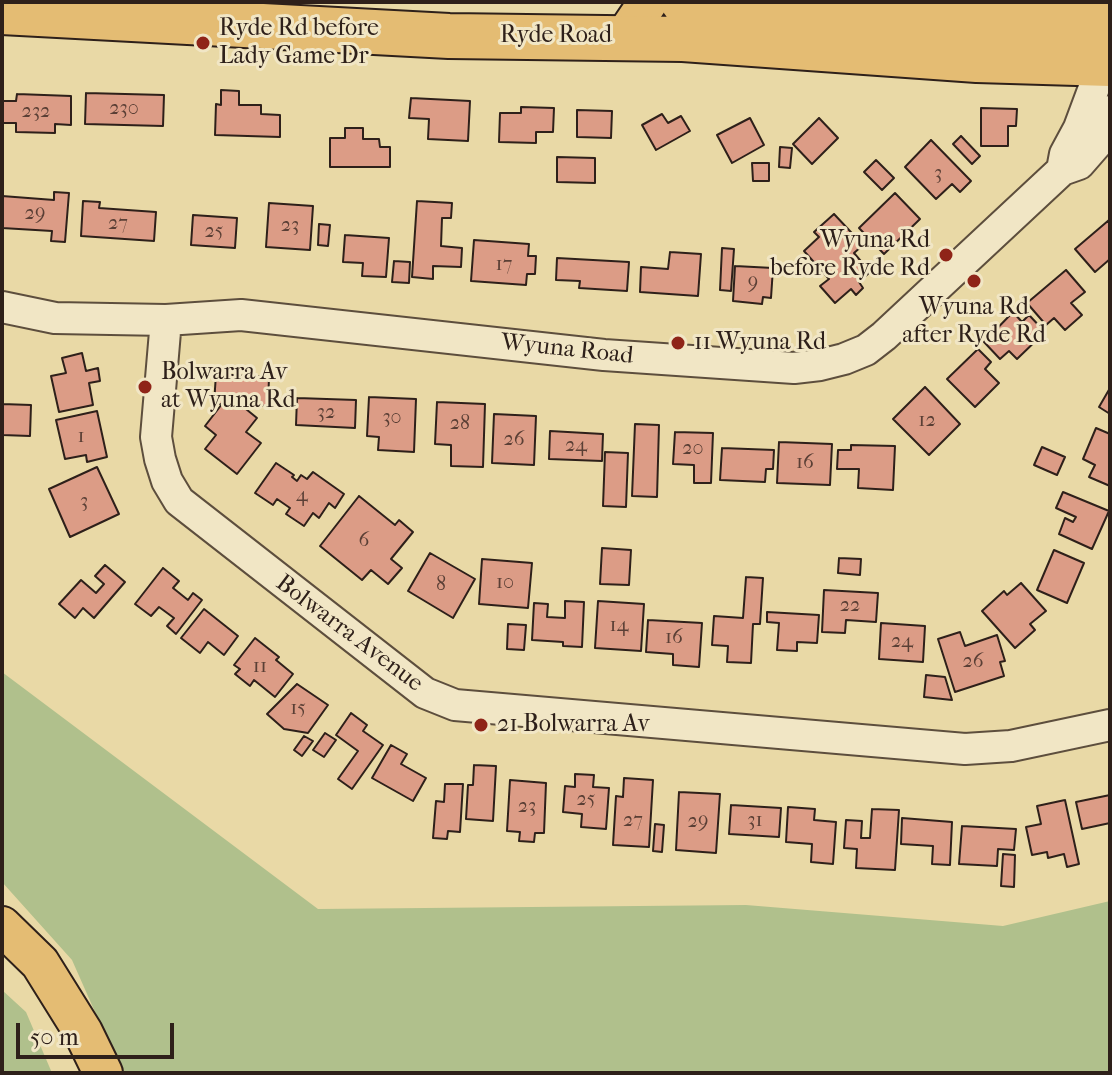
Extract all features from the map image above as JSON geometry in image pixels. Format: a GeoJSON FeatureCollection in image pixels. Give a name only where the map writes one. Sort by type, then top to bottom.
{"type":"FeatureCollection","features":[{"type":"Feature","properties":{"kind":"highway"},"geometry":{"type":"LineString","coordinates":[[683,2],[1107,49]]}},
{"type":"Feature","properties":{"kind":"highway","name":"Ryde Road"},"geometry":{"type":"LineString","coordinates":[[2,12],[449,36],[634,13],[977,60],[1107,49]]}},
{"type":"Feature","properties":{"kind":"main road"},"geometry":{"type":"LineString","coordinates":[[2,926],[40,963],[83,1032],[103,1073]]}},
{"type":"Feature","properties":{"kind":"street","name":"Wyuna Road"},"geometry":{"type":"LineString","coordinates":[[1062,170],[1065,154],[1079,128],[1107,49]]}},
{"type":"Feature","properties":{"kind":"street","name":"Wyuna Road"},"geometry":{"type":"LineString","coordinates":[[2,307],[55,318],[166,320],[241,315],[604,355],[794,368],[820,365],[866,350],[884,336],[1062,170],[1079,164],[1105,136],[1110,111]]}},
{"type":"Feature","properties":{"kind":"street","name":"Bolwarra Avenue"},"geometry":{"type":"LineString","coordinates":[[166,320],[156,437],[167,481],[179,501],[425,693],[455,705],[965,749],[1011,746],[1110,725]]}},
{"type":"Feature","properties":{"kind":"green space"},"geometry":{"type":"Polygon","coordinates":[[[2,672],[318,909],[746,905],[1003,926],[1110,901],[1110,1073],[122,1073],[72,960],[2,882],[2,672]]]}},
{"type":"Feature","properties":{"kind":"green space"},"geometry":{"type":"Polygon","coordinates":[[[2,990],[26,1012],[52,1073],[2,1073],[2,990]]]}},
{"type":"Feature","properties":{"kind":"building"},"geometry":{"type":"Polygon","coordinates":[[[221,90],[239,91],[239,105],[261,105],[261,114],[280,115],[280,137],[215,135],[216,104],[221,105],[221,90]]]}},
{"type":"Feature","properties":{"kind":"building"},"geometry":{"type":"Polygon","coordinates":[[[86,93],[164,95],[163,126],[85,124],[86,93]]]}},
{"type":"Feature","properties":{"kind":"building"},"geometry":{"type":"Polygon","coordinates":[[[17,94],[71,96],[71,125],[55,124],[55,133],[16,132],[16,123],[2,123],[2,101],[16,101],[17,94]]]}},
{"type":"Feature","properties":{"kind":"building"},"geometry":{"type":"Polygon","coordinates":[[[411,98],[470,101],[468,141],[428,139],[429,119],[409,118],[411,98]]]}},
{"type":"Feature","properties":{"kind":"building"},"geometry":{"type":"Polygon","coordinates":[[[521,107],[554,108],[553,132],[536,132],[536,143],[499,142],[500,113],[521,113],[521,107]]]}},
{"type":"Feature","properties":{"kind":"building"},"geometry":{"type":"Polygon","coordinates":[[[981,108],[1017,109],[1016,126],[1008,126],[1008,146],[981,146],[981,108]]]}},
{"type":"Feature","properties":{"kind":"building"},"geometry":{"type":"Polygon","coordinates":[[[577,110],[612,111],[611,138],[577,137],[577,110]]]}},
{"type":"Feature","properties":{"kind":"building"},"geometry":{"type":"Polygon","coordinates":[[[662,114],[668,123],[681,116],[690,131],[656,150],[642,125],[662,114]]]}},
{"type":"Feature","properties":{"kind":"building"},"geometry":{"type":"Polygon","coordinates":[[[750,118],[764,145],[732,163],[717,135],[750,118]]]}},
{"type":"Feature","properties":{"kind":"building"},"geometry":{"type":"Polygon","coordinates":[[[819,118],[838,138],[812,164],[793,144],[819,118]]]}},
{"type":"Feature","properties":{"kind":"building"},"geometry":{"type":"Polygon","coordinates":[[[345,128],[363,128],[363,139],[379,139],[380,147],[390,147],[390,167],[330,167],[330,138],[345,138],[345,128]]]}},
{"type":"Feature","properties":{"kind":"building"},"geometry":{"type":"Polygon","coordinates":[[[961,136],[980,156],[972,164],[953,144],[961,136]]]}},
{"type":"Feature","properties":{"kind":"building"},"geometry":{"type":"Polygon","coordinates":[[[931,140],[971,181],[960,192],[952,184],[936,199],[905,167],[931,140]]]}},
{"type":"Feature","properties":{"kind":"building"},"geometry":{"type":"Polygon","coordinates":[[[780,147],[792,148],[790,168],[779,167],[780,147]]]}},
{"type":"Feature","properties":{"kind":"building"},"geometry":{"type":"Polygon","coordinates":[[[557,157],[595,158],[595,183],[557,182],[557,157]]]}},
{"type":"Feature","properties":{"kind":"building"},"geometry":{"type":"Polygon","coordinates":[[[876,160],[894,178],[882,190],[864,172],[876,160]]]}},
{"type":"Feature","properties":{"kind":"building"},"geometry":{"type":"Polygon","coordinates":[[[752,163],[769,163],[769,181],[753,181],[752,163]]]}},
{"type":"Feature","properties":{"kind":"building"},"geometry":{"type":"Polygon","coordinates":[[[54,192],[69,193],[65,242],[51,241],[52,231],[2,228],[2,196],[54,200],[54,192]]]}},
{"type":"Feature","properties":{"kind":"building"},"geometry":{"type":"Polygon","coordinates":[[[895,193],[920,219],[884,254],[859,228],[895,193]]]}},
{"type":"Feature","properties":{"kind":"building"},"geometry":{"type":"Polygon","coordinates":[[[83,201],[100,202],[99,208],[156,212],[154,241],[81,236],[83,201]]]}},
{"type":"Feature","properties":{"kind":"building"},"geometry":{"type":"Polygon","coordinates":[[[417,201],[452,203],[451,218],[442,218],[441,246],[462,248],[461,267],[433,266],[433,279],[412,277],[417,201]]]}},
{"type":"Feature","properties":{"kind":"building"},"geometry":{"type":"Polygon","coordinates":[[[269,203],[313,206],[310,250],[266,247],[269,203]]]}},
{"type":"Feature","properties":{"kind":"building"},"geometry":{"type":"Polygon","coordinates":[[[834,214],[863,245],[854,253],[870,272],[859,282],[863,288],[856,295],[851,289],[835,303],[820,286],[829,279],[804,251],[819,237],[814,232],[834,214]]]}},
{"type":"Feature","properties":{"kind":"building"},"geometry":{"type":"Polygon","coordinates":[[[193,215],[237,218],[235,248],[191,245],[193,215]]]}},
{"type":"Feature","properties":{"kind":"building"},"geometry":{"type":"Polygon","coordinates":[[[1109,220],[1110,259],[1095,272],[1075,249],[1109,220]]]}},
{"type":"Feature","properties":{"kind":"building"},"geometry":{"type":"Polygon","coordinates":[[[319,224],[330,225],[328,246],[318,245],[319,224]]]}},
{"type":"Feature","properties":{"kind":"building"},"geometry":{"type":"Polygon","coordinates":[[[345,235],[389,238],[386,277],[362,276],[363,263],[343,262],[345,235]]]}},
{"type":"Feature","properties":{"kind":"building"},"geometry":{"type":"Polygon","coordinates":[[[474,240],[529,244],[528,256],[536,256],[535,274],[527,274],[526,285],[471,281],[474,240]]]}},
{"type":"Feature","properties":{"kind":"building"},"geometry":{"type":"Polygon","coordinates":[[[722,248],[734,249],[731,291],[720,290],[722,248]]]}},
{"type":"Feature","properties":{"kind":"building"},"geometry":{"type":"Polygon","coordinates":[[[670,252],[701,254],[698,296],[640,292],[641,267],[668,269],[670,252]]]}},
{"type":"Feature","properties":{"kind":"building"},"geometry":{"type":"Polygon","coordinates":[[[557,258],[629,262],[627,291],[579,288],[580,281],[556,280],[557,258]]]}},
{"type":"Feature","properties":{"kind":"building"},"geometry":{"type":"Polygon","coordinates":[[[394,261],[410,262],[409,283],[392,282],[394,261]]]}},
{"type":"Feature","properties":{"kind":"building"},"geometry":{"type":"Polygon","coordinates":[[[735,266],[773,268],[771,298],[763,297],[762,304],[733,301],[735,266]]]}},
{"type":"Feature","properties":{"kind":"building"},"geometry":{"type":"Polygon","coordinates":[[[1066,270],[1085,292],[1071,303],[1082,315],[1065,330],[1054,318],[1046,325],[1027,303],[1066,270]]]}},
{"type":"Feature","properties":{"kind":"building"},"geometry":{"type":"Polygon","coordinates":[[[1013,312],[1022,322],[1029,315],[1045,332],[1017,359],[1009,351],[1000,359],[984,342],[1013,312]]]}},
{"type":"Feature","properties":{"kind":"building"},"geometry":{"type":"Polygon","coordinates":[[[978,349],[991,362],[985,369],[999,383],[975,407],[947,379],[978,349]]]}},
{"type":"Feature","properties":{"kind":"building"},"geometry":{"type":"Polygon","coordinates":[[[82,353],[86,371],[98,368],[100,381],[89,383],[93,405],[59,412],[51,376],[66,373],[62,358],[82,353]]]}},
{"type":"Feature","properties":{"kind":"building"},"geometry":{"type":"Polygon","coordinates":[[[216,374],[269,377],[268,406],[241,405],[257,418],[246,432],[261,443],[237,474],[205,449],[216,435],[205,426],[222,404],[214,404],[216,374]]]}},
{"type":"Feature","properties":{"kind":"building"},"geometry":{"type":"Polygon","coordinates":[[[925,387],[960,424],[929,455],[893,419],[925,387]]]}},
{"type":"Feature","properties":{"kind":"building"},"geometry":{"type":"Polygon","coordinates":[[[1110,388],[1110,414],[1099,407],[1110,388]]]}},
{"type":"Feature","properties":{"kind":"building"},"geometry":{"type":"Polygon","coordinates":[[[369,397],[416,399],[414,452],[378,450],[379,437],[367,436],[369,397]]]}},
{"type":"Feature","properties":{"kind":"building"},"geometry":{"type":"Polygon","coordinates":[[[297,398],[356,400],[355,428],[296,425],[297,398]]]}},
{"type":"Feature","properties":{"kind":"building"},"geometry":{"type":"Polygon","coordinates":[[[437,402],[485,404],[483,467],[451,466],[451,445],[435,444],[437,402]]]}},
{"type":"Feature","properties":{"kind":"building"},"geometry":{"type":"Polygon","coordinates":[[[2,404],[31,405],[30,436],[2,435],[2,404]]]}},
{"type":"Feature","properties":{"kind":"building"},"geometry":{"type":"Polygon","coordinates":[[[97,411],[107,457],[87,462],[86,455],[65,459],[56,420],[97,411]]]}},
{"type":"Feature","properties":{"kind":"building"},"geometry":{"type":"Polygon","coordinates":[[[494,414],[536,416],[534,465],[492,463],[494,414]]]}},
{"type":"Feature","properties":{"kind":"building"},"geometry":{"type":"Polygon","coordinates":[[[635,424],[659,425],[657,497],[632,496],[635,424]]]}},
{"type":"Feature","properties":{"kind":"building"},"geometry":{"type":"Polygon","coordinates":[[[1096,428],[1110,434],[1110,486],[1089,477],[1095,465],[1083,459],[1096,428]]]}},
{"type":"Feature","properties":{"kind":"building"},"geometry":{"type":"Polygon","coordinates":[[[550,431],[603,434],[602,461],[549,459],[550,431]]]}},
{"type":"Feature","properties":{"kind":"building"},"geometry":{"type":"Polygon","coordinates":[[[675,432],[713,433],[711,483],[694,483],[694,465],[673,464],[675,432]]]}},
{"type":"Feature","properties":{"kind":"building"},"geometry":{"type":"Polygon","coordinates":[[[779,442],[832,444],[830,485],[777,483],[779,442]]]}},
{"type":"Feature","properties":{"kind":"building"},"geometry":{"type":"Polygon","coordinates":[[[851,445],[895,446],[893,490],[858,488],[859,469],[837,469],[838,450],[851,450],[851,445]]]}},
{"type":"Feature","properties":{"kind":"building"},"geometry":{"type":"Polygon","coordinates":[[[1042,447],[1065,457],[1057,475],[1034,465],[1042,447]]]}},
{"type":"Feature","properties":{"kind":"building"},"geometry":{"type":"Polygon","coordinates":[[[722,448],[774,450],[773,469],[766,469],[765,482],[720,480],[722,448]]]}},
{"type":"Feature","properties":{"kind":"building"},"geometry":{"type":"Polygon","coordinates":[[[605,452],[628,453],[626,507],[603,506],[605,452]]]}},
{"type":"Feature","properties":{"kind":"building"},"geometry":{"type":"Polygon","coordinates":[[[276,463],[294,475],[292,477],[297,481],[301,475],[307,479],[313,472],[344,494],[335,508],[329,503],[319,518],[313,513],[304,526],[286,514],[290,508],[277,499],[273,505],[255,493],[276,463]]]}},
{"type":"Feature","properties":{"kind":"building"},"geometry":{"type":"Polygon","coordinates":[[[97,467],[119,514],[70,537],[49,489],[97,467]]]}},
{"type":"Feature","properties":{"kind":"building"},"geometry":{"type":"Polygon","coordinates":[[[1063,492],[1109,511],[1092,549],[1059,534],[1065,518],[1073,522],[1076,517],[1056,508],[1063,492]]]}},
{"type":"Feature","properties":{"kind":"building"},"geometry":{"type":"Polygon","coordinates":[[[359,496],[395,525],[399,520],[413,532],[391,559],[402,568],[388,584],[371,570],[362,580],[320,546],[359,496]]]}},
{"type":"Feature","properties":{"kind":"building"},"geometry":{"type":"Polygon","coordinates":[[[602,548],[631,550],[629,585],[600,584],[602,548]]]}},
{"type":"Feature","properties":{"kind":"building"},"geometry":{"type":"Polygon","coordinates":[[[1054,550],[1084,563],[1067,603],[1037,590],[1054,550]]]}},
{"type":"Feature","properties":{"kind":"building"},"geometry":{"type":"Polygon","coordinates":[[[430,553],[475,579],[453,618],[408,591],[430,553]]]}},
{"type":"Feature","properties":{"kind":"building"},"geometry":{"type":"Polygon","coordinates":[[[839,558],[861,559],[860,575],[838,573],[839,558]]]}},
{"type":"Feature","properties":{"kind":"building"},"geometry":{"type":"Polygon","coordinates":[[[482,559],[532,563],[528,608],[479,604],[482,559]]]}},
{"type":"Feature","properties":{"kind":"building"},"geometry":{"type":"Polygon","coordinates":[[[105,565],[125,582],[94,618],[83,608],[75,618],[59,604],[81,580],[96,593],[104,584],[95,576],[105,565]]]}},
{"type":"Feature","properties":{"kind":"building"},"geometry":{"type":"Polygon","coordinates":[[[163,568],[179,581],[173,588],[188,600],[193,593],[202,600],[176,634],[167,626],[174,618],[159,607],[151,616],[135,604],[163,568]]]}},
{"type":"Feature","properties":{"kind":"building"},"geometry":{"type":"Polygon","coordinates":[[[746,577],[763,578],[760,624],[753,624],[751,663],[727,662],[728,646],[712,645],[714,616],[743,618],[746,577]]]}},
{"type":"Feature","properties":{"kind":"building"},"geometry":{"type":"Polygon","coordinates":[[[1021,583],[1046,611],[1030,624],[1035,630],[1015,648],[982,611],[1004,591],[1007,595],[1021,583]]]}},
{"type":"Feature","properties":{"kind":"building"},"geometry":{"type":"Polygon","coordinates":[[[824,590],[878,593],[876,622],[846,620],[845,633],[822,632],[824,590]]]}},
{"type":"Feature","properties":{"kind":"building"},"geometry":{"type":"Polygon","coordinates":[[[565,601],[584,602],[582,647],[532,640],[534,603],[548,604],[547,617],[565,618],[565,601]]]}},
{"type":"Feature","properties":{"kind":"building"},"geometry":{"type":"Polygon","coordinates":[[[598,601],[644,604],[641,651],[595,648],[598,601]]]}},
{"type":"Feature","properties":{"kind":"building"},"geometry":{"type":"Polygon","coordinates":[[[204,609],[238,636],[224,655],[208,642],[200,653],[181,638],[204,609]]]}},
{"type":"Feature","properties":{"kind":"building"},"geometry":{"type":"Polygon","coordinates":[[[767,612],[819,615],[817,643],[797,642],[797,651],[777,650],[779,623],[767,622],[767,612]]]}},
{"type":"Feature","properties":{"kind":"building"},"geometry":{"type":"Polygon","coordinates":[[[648,620],[702,623],[699,667],[673,665],[673,654],[646,652],[648,620]]]}},
{"type":"Feature","properties":{"kind":"building"},"geometry":{"type":"Polygon","coordinates":[[[881,623],[925,626],[923,662],[879,659],[881,623]]]}},
{"type":"Feature","properties":{"kind":"building"},"geometry":{"type":"Polygon","coordinates":[[[508,624],[526,625],[524,650],[507,649],[508,624]]]}},
{"type":"Feature","properties":{"kind":"building"},"geometry":{"type":"Polygon","coordinates":[[[960,632],[965,646],[997,635],[1005,661],[1000,662],[1004,676],[955,692],[938,639],[960,632]]]}},
{"type":"Feature","properties":{"kind":"building"},"geometry":{"type":"Polygon","coordinates":[[[255,638],[279,657],[276,660],[293,674],[275,697],[254,680],[250,686],[235,674],[240,669],[234,665],[255,638]]]}},
{"type":"Feature","properties":{"kind":"building"},"geometry":{"type":"Polygon","coordinates":[[[926,675],[945,677],[952,700],[924,697],[926,675]]]}},
{"type":"Feature","properties":{"kind":"building"},"geometry":{"type":"Polygon","coordinates":[[[297,684],[328,705],[308,733],[284,729],[267,714],[297,684]]]}},
{"type":"Feature","properties":{"kind":"building"},"geometry":{"type":"Polygon","coordinates":[[[351,713],[367,725],[363,731],[383,745],[352,789],[338,779],[358,751],[336,735],[351,713]]]}},
{"type":"Feature","properties":{"kind":"building"},"geometry":{"type":"Polygon","coordinates":[[[325,733],[336,740],[324,757],[313,750],[325,733]]]}},
{"type":"Feature","properties":{"kind":"building"},"geometry":{"type":"Polygon","coordinates":[[[304,736],[313,741],[302,756],[294,750],[304,736]]]}},
{"type":"Feature","properties":{"kind":"building"},"geometry":{"type":"Polygon","coordinates":[[[391,745],[407,754],[401,764],[426,778],[413,801],[372,778],[391,745]]]}},
{"type":"Feature","properties":{"kind":"building"},"geometry":{"type":"Polygon","coordinates":[[[474,765],[496,766],[493,821],[466,819],[468,785],[473,785],[474,765]]]}},
{"type":"Feature","properties":{"kind":"building"},"geometry":{"type":"Polygon","coordinates":[[[575,774],[594,775],[593,787],[609,788],[606,829],[581,827],[582,814],[563,812],[565,786],[575,787],[575,774]]]}},
{"type":"Feature","properties":{"kind":"building"},"geometry":{"type":"Polygon","coordinates":[[[624,778],[653,780],[649,847],[613,845],[616,796],[623,797],[624,778]]]}},
{"type":"Feature","properties":{"kind":"building"},"geometry":{"type":"Polygon","coordinates":[[[510,780],[546,783],[544,833],[535,833],[534,842],[519,841],[520,832],[507,831],[510,780]]]}},
{"type":"Feature","properties":{"kind":"building"},"geometry":{"type":"Polygon","coordinates":[[[445,784],[463,784],[460,832],[448,831],[447,839],[433,838],[436,801],[444,802],[445,784]]]}},
{"type":"Feature","properties":{"kind":"building"},"geometry":{"type":"Polygon","coordinates":[[[679,792],[720,794],[716,853],[676,850],[679,792]]]}},
{"type":"Feature","properties":{"kind":"building"},"geometry":{"type":"Polygon","coordinates":[[[1110,795],[1110,823],[1082,829],[1076,802],[1110,795]]]}},
{"type":"Feature","properties":{"kind":"building"},"geometry":{"type":"Polygon","coordinates":[[[1065,800],[1079,864],[1067,867],[1064,854],[1048,858],[1047,852],[1032,855],[1026,827],[1041,824],[1037,806],[1065,800]]]}},
{"type":"Feature","properties":{"kind":"building"},"geometry":{"type":"Polygon","coordinates":[[[731,805],[781,808],[779,837],[729,834],[731,805]]]}},
{"type":"Feature","properties":{"kind":"building"},"geometry":{"type":"Polygon","coordinates":[[[788,807],[815,809],[814,820],[836,822],[833,864],[811,862],[812,844],[786,842],[788,807]]]}},
{"type":"Feature","properties":{"kind":"building"},"geometry":{"type":"Polygon","coordinates":[[[872,809],[899,810],[895,870],[856,868],[857,849],[844,848],[846,820],[862,821],[861,838],[870,838],[872,809]]]}},
{"type":"Feature","properties":{"kind":"building"},"geometry":{"type":"Polygon","coordinates":[[[902,818],[952,822],[950,865],[932,864],[933,846],[901,844],[902,818]]]}},
{"type":"Feature","properties":{"kind":"building"},"geometry":{"type":"Polygon","coordinates":[[[655,824],[664,825],[662,852],[653,851],[655,824]]]}},
{"type":"Feature","properties":{"kind":"building"},"geometry":{"type":"Polygon","coordinates":[[[962,826],[1016,829],[1014,850],[998,849],[997,866],[959,864],[962,826]]]}},
{"type":"Feature","properties":{"kind":"building"},"geometry":{"type":"Polygon","coordinates":[[[1003,854],[1015,855],[1014,887],[1001,886],[1003,854]]]}},
{"type":"Feature","properties":{"kind":"place","name":"Ryde Rd before Lady Game Dr"},"geometry":{"type":"Point","coordinates":[203,43]}},
{"type":"Feature","properties":{"kind":"place","name":"Wyuna Rd before Ryde Rd"},"geometry":{"type":"Point","coordinates":[946,255]}},
{"type":"Feature","properties":{"kind":"place","name":"Wyuna Rd after Ryde Rd"},"geometry":{"type":"Point","coordinates":[974,281]}},
{"type":"Feature","properties":{"kind":"place","name":"11 Wyuna Rd"},"geometry":{"type":"Point","coordinates":[678,343]}},
{"type":"Feature","properties":{"kind":"place","name":"Bolwarra Av at Wyuna Rd"},"geometry":{"type":"Point","coordinates":[145,387]}},
{"type":"Feature","properties":{"kind":"place","name":"21 Bolwarra Av"},"geometry":{"type":"Point","coordinates":[481,725]}}]}
